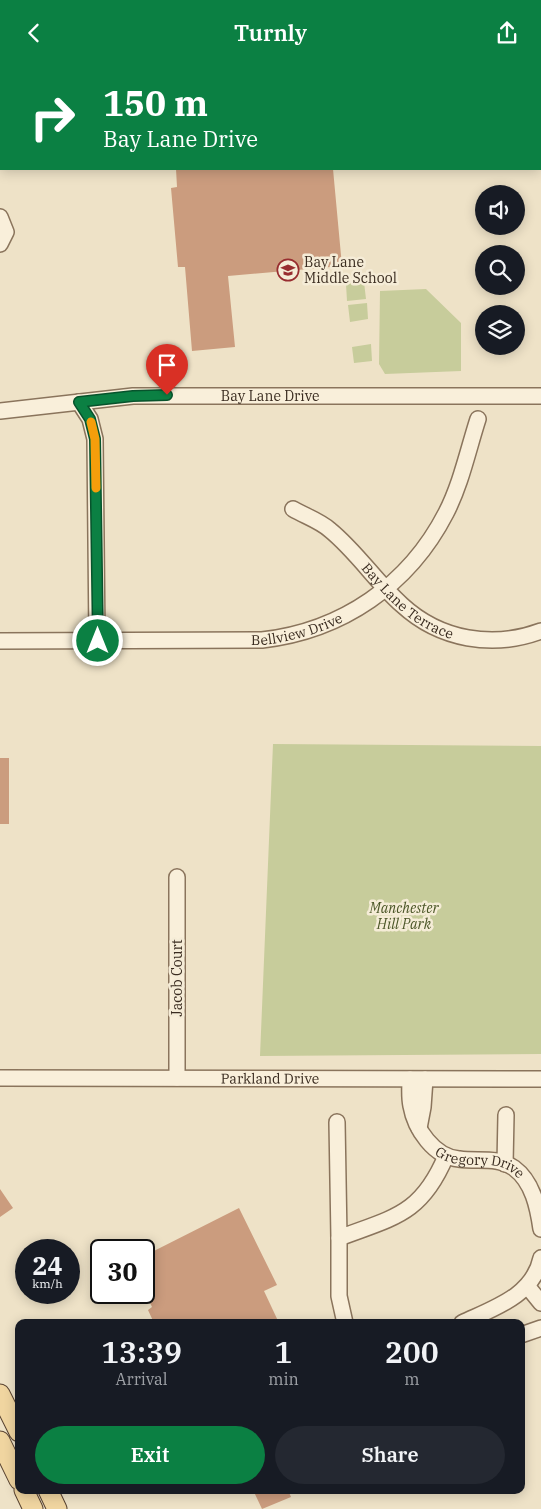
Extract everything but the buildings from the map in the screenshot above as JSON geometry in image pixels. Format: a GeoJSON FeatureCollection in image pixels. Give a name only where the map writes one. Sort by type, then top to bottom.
{"type":"FeatureCollection","features":[{"type":"Feature","properties":{"kind":"main road"},"geometry":{"type":"LineString","coordinates":[[2,1403],[15,1425]]}},
{"type":"Feature","properties":{"kind":"main road"},"geometry":{"type":"LineString","coordinates":[[0,1441],[15,1472]]}},
{"type":"Feature","properties":{"kind":"main road"},"geometry":{"type":"LineString","coordinates":[[26,1494],[33,1509]]}},
{"type":"Feature","properties":{"kind":"main road"},"geometry":{"type":"LineString","coordinates":[[50,1494],[57,1509]]}},
{"type":"Feature","properties":{"kind":"street"},"geometry":{"type":"LineString","coordinates":[[0,217],[6,226],[6,232],[0,244]]}},
{"type":"Feature","properties":{"kind":"street","name":"Bay Lane Drive"},"geometry":{"type":"LineString","coordinates":[[0,411],[154,395],[541,396]]}},
{"type":"Feature","properties":{"kind":"street"},"geometry":{"type":"LineString","coordinates":[[79,402],[90,419],[95,439],[98,641]]}},
{"type":"Feature","properties":{"kind":"street","name":"Bellview Drive"},"geometry":{"type":"LineString","coordinates":[[0,641],[251,641],[275,639],[313,629],[336,620],[355,611],[386,589],[422,552],[446,511],[456,489],[478,419]]}},
{"type":"Feature","properties":{"kind":"street","name":"Bay Lane Terrace"},"geometry":{"type":"LineString","coordinates":[[294,509],[328,528],[402,605],[422,620],[458,637],[497,641],[541,631]]}},
{"type":"Feature","properties":{"kind":"street","name":"Jacob Court"},"geometry":{"type":"LineString","coordinates":[[177,877],[177,1078]]}},
{"type":"Feature","properties":{"kind":"street","name":"Parkland Drive"},"geometry":{"type":"LineString","coordinates":[[0,1078],[541,1079]]}},
{"type":"Feature","properties":{"kind":"street","name":"Gregory Drive"},"geometry":{"type":"LineString","coordinates":[[417,1079],[423,1107],[419,1128],[430,1144],[446,1156],[458,1159],[496,1160],[514,1168],[524,1178],[538,1201],[541,1229]]}},
{"type":"Feature","properties":{"kind":"street"},"geometry":{"type":"LineString","coordinates":[[505,1164],[506,1115]]}},
{"type":"Feature","properties":{"kind":"street"},"geometry":{"type":"LineString","coordinates":[[337,1122],[340,1295],[344,1319]]}},
{"type":"Feature","properties":{"kind":"street"},"geometry":{"type":"LineString","coordinates":[[339,1238],[400,1215],[416,1204],[438,1175],[446,1156]]}},
{"type":"Feature","properties":{"kind":"street"},"geometry":{"type":"LineString","coordinates":[[470,1319],[528,1287],[535,1277],[541,1258]]}},
{"type":"Feature","properties":{"kind":"street"},"geometry":{"type":"LineString","coordinates":[[528,1287],[541,1303]]}},
{"type":"Feature","properties":{"kind":"street"},"geometry":{"type":"LineString","coordinates":[[525,1334],[541,1328]]}},
{"type":"Feature","properties":{"kind":"green space"},"geometry":{"type":"Polygon","coordinates":[[[364,282],[366,299],[347,301],[346,284],[364,282]]]}},
{"type":"Feature","properties":{"kind":"green space"},"geometry":{"type":"Polygon","coordinates":[[[426,289],[461,323],[461,371],[385,374],[379,364],[380,291],[426,289]]]}},
{"type":"Feature","properties":{"kind":"green space"},"geometry":{"type":"Polygon","coordinates":[[[367,303],[368,319],[350,322],[348,305],[367,303]]]}},
{"type":"Feature","properties":{"kind":"green space"},"geometry":{"type":"Polygon","coordinates":[[[371,344],[372,361],[354,363],[352,347],[371,344]]]}},
{"type":"Feature","properties":{"kind":"green space","name":"Manchester Hill Park"},"geometry":{"type":"Polygon","coordinates":[[[273,744],[541,746],[541,1054],[260,1056],[273,744]]]}},
{"type":"Feature","properties":{"kind":"slow traffic"},"geometry":{"type":"LineString","coordinates":[[91,422],[95,439],[96,488]]}},
{"type":"Feature","properties":{"kind":"place","name":"Bay Lane Middle School"},"geometry":{"type":"Point","coordinates":[288,270]}},
{"type":"Feature","properties":{"kind":"route"},"geometry":{"type":"LineString","coordinates":[[98,641],[95,439],[90,419],[79,402],[133,396],[167,395]]}}]}
